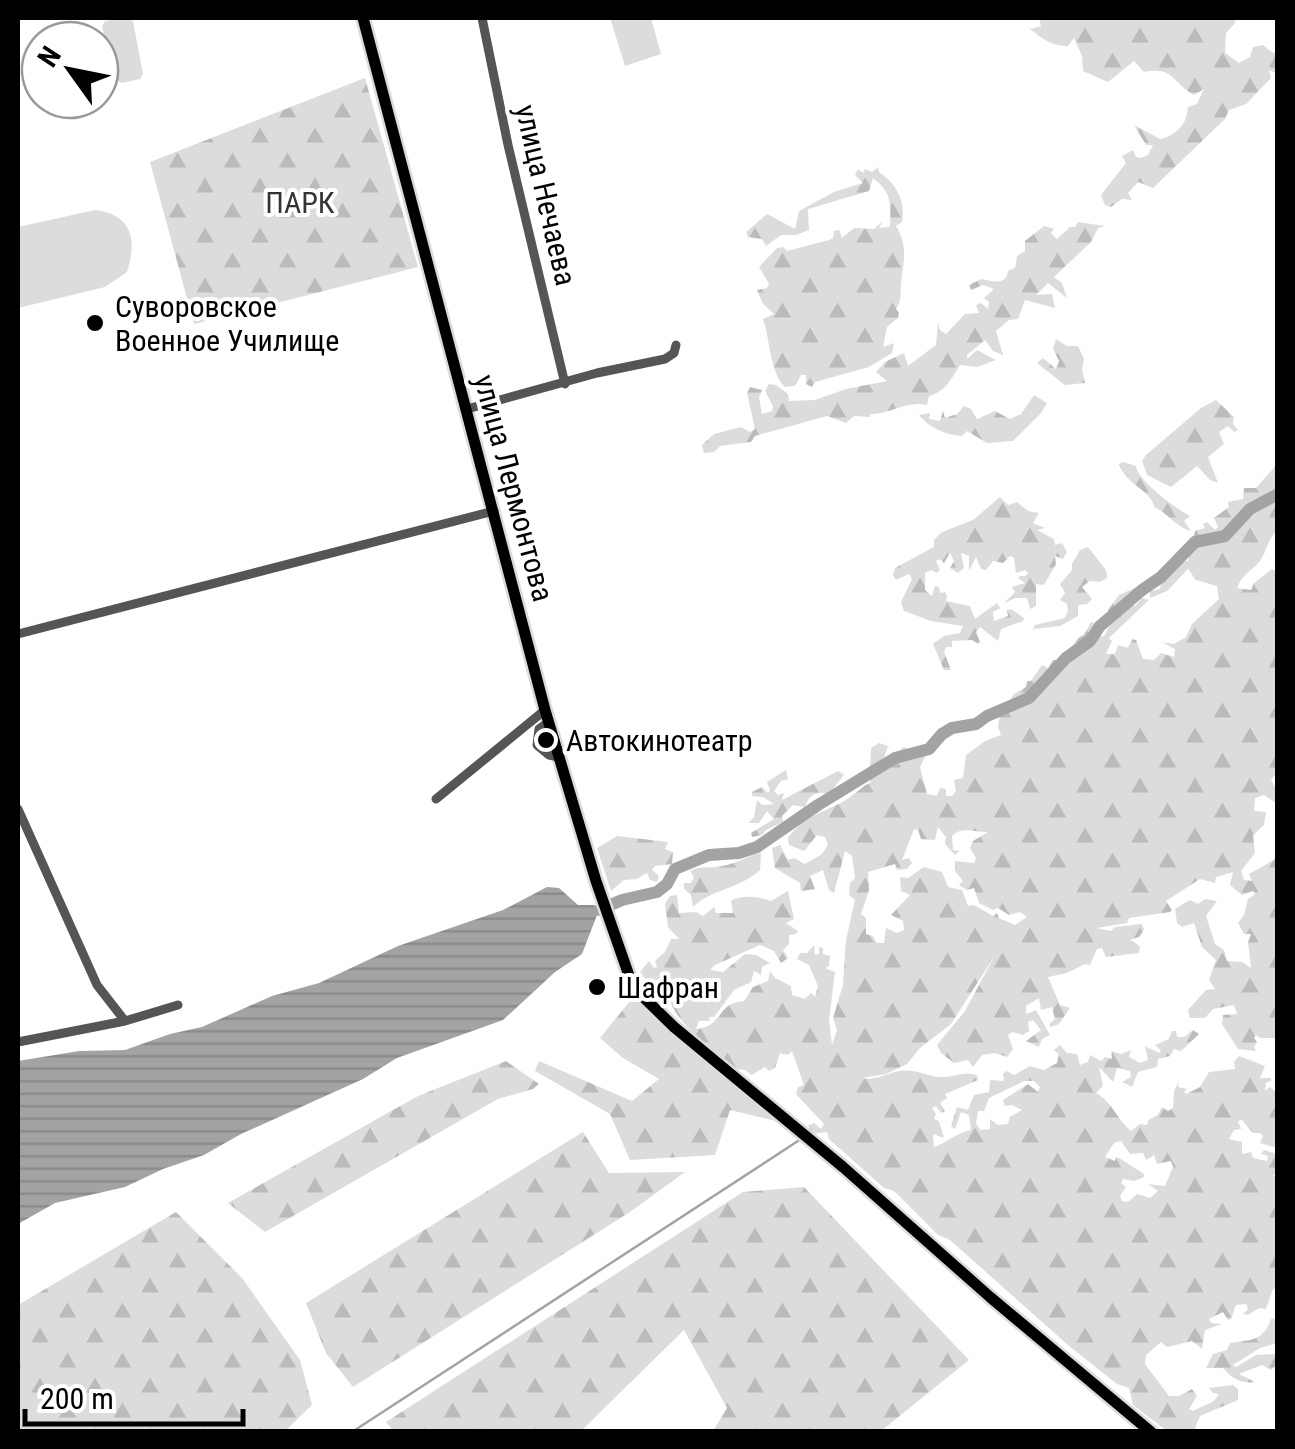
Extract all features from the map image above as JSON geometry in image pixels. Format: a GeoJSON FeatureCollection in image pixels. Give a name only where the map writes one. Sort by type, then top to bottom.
{"type":"FeatureCollection","features":[{"type":"Feature","properties":{"kind":"main road","name":"улица Лермонтова"},"geometry":{"type":"LineString","coordinates":[[363,18],[547,716],[596,881],[625,968],[640,995],[1151,1432]]}},
{"type":"Feature","properties":{"kind":"street","name":"улица Нечаева"},"geometry":{"type":"LineString","coordinates":[[482,18],[565,384]]}},
{"type":"Feature","properties":{"kind":"street"},"geometry":{"type":"LineString","coordinates":[[467,409],[665,358],[674,354],[676,344]]}},
{"type":"Feature","properties":{"kind":"street"},"geometry":{"type":"LineString","coordinates":[[18,634],[494,511]]}},
{"type":"Feature","properties":{"kind":"street"},"geometry":{"type":"LineString","coordinates":[[436,800],[547,716]]}},
{"type":"Feature","properties":{"kind":"street"},"geometry":{"type":"LineString","coordinates":[[18,809],[97,985],[125,1021]]}},
{"type":"Feature","properties":{"kind":"street"},"geometry":{"type":"LineString","coordinates":[[18,844],[30,838]]}},
{"type":"Feature","properties":{"kind":"street"},"geometry":{"type":"LineString","coordinates":[[18,1042],[125,1021],[178,1005]]}},
{"type":"Feature","properties":{"kind":"green space"},"geometry":{"type":"Polygon","coordinates":[[[122,18],[133,21],[143,74],[140,79],[120,82],[120,20],[111,20],[122,18]]]}},
{"type":"Feature","properties":{"kind":"green space"},"geometry":{"type":"Polygon","coordinates":[[[610,18],[651,18],[661,54],[625,66],[610,18]]]}},
{"type":"Feature","properties":{"kind":"green space"},"geometry":{"type":"Polygon","coordinates":[[[1039,18],[1232,18],[1236,22],[1226,33],[1225,53],[1239,63],[1250,57],[1253,47],[1263,45],[1273,53],[1277,51],[1277,74],[1269,70],[1271,78],[1246,104],[1229,110],[1225,119],[1153,188],[1138,182],[1128,193],[1132,200],[1122,199],[1111,207],[1105,205],[1101,195],[1126,163],[1122,156],[1133,150],[1141,158],[1148,155],[1153,145],[1146,145],[1134,125],[1160,139],[1171,135],[1183,124],[1188,107],[1197,104],[1204,89],[1194,95],[1167,73],[1144,72],[1134,61],[1108,82],[1083,71],[1074,38],[1068,46],[1057,45],[1030,29],[1041,26],[1039,18]]]}},
{"type":"Feature","properties":{"kind":"green space","name":"ПАРК"},"geometry":{"type":"Polygon","coordinates":[[[365,78],[418,267],[194,324],[150,162],[365,78]]]}},
{"type":"Feature","properties":{"kind":"green space"},"geometry":{"type":"Polygon","coordinates":[[[878,167],[895,187],[902,207],[902,222],[896,226],[904,255],[896,309],[899,312],[887,327],[883,347],[894,343],[892,353],[869,367],[815,382],[812,387],[806,384],[806,375],[801,375],[795,386],[785,387],[773,365],[763,319],[774,314],[763,304],[757,290],[769,284],[759,267],[777,248],[787,251],[829,240],[839,230],[842,238],[854,228],[874,229],[883,221],[879,228],[890,227],[889,199],[873,178],[869,191],[808,209],[809,230],[781,235],[766,246],[762,239],[748,237],[746,232],[767,214],[795,229],[799,211],[834,192],[863,183],[855,175],[858,169],[863,173],[878,167]]]}},
{"type":"Feature","properties":{"kind":"green space"},"geometry":{"type":"Polygon","coordinates":[[[95,210],[117,217],[129,231],[132,250],[127,272],[105,287],[18,308],[18,227],[95,210]]]}},
{"type":"Feature","properties":{"kind":"green space"},"geometry":{"type":"Polygon","coordinates":[[[1078,222],[1105,226],[1098,228],[1091,242],[1054,277],[1062,283],[1067,298],[1048,283],[1036,295],[1052,294],[1055,308],[1025,300],[1018,319],[1009,320],[996,331],[1003,355],[993,351],[985,340],[967,359],[977,350],[996,360],[977,367],[960,365],[944,388],[929,396],[927,405],[906,406],[870,417],[854,416],[846,423],[827,416],[755,436],[751,442],[720,446],[714,452],[704,453],[702,445],[714,434],[741,427],[750,432],[755,429],[747,393],[750,387],[762,390],[762,414],[772,411],[765,391],[769,384],[788,394],[789,401],[815,400],[887,381],[876,372],[885,362],[904,353],[908,366],[936,345],[938,323],[946,334],[965,314],[979,313],[976,305],[981,303],[988,309],[989,302],[984,298],[994,289],[983,285],[971,290],[969,285],[981,279],[1005,279],[1008,271],[1015,268],[1017,256],[1025,251],[1025,241],[1044,226],[1054,229],[1051,233],[1057,239],[1078,222]]]}},
{"type":"Feature","properties":{"kind":"green space"},"geometry":{"type":"Polygon","coordinates":[[[1056,339],[1067,346],[1078,346],[1084,359],[1085,383],[1065,385],[1037,363],[1043,358],[1056,369],[1056,339]]]}},
{"type":"Feature","properties":{"kind":"green space"},"geometry":{"type":"Polygon","coordinates":[[[1034,395],[1047,403],[1013,441],[987,443],[967,431],[962,436],[950,434],[919,415],[930,413],[929,419],[940,421],[943,411],[945,418],[957,414],[964,406],[977,419],[995,411],[1010,419],[1021,414],[1034,395]]]}},
{"type":"Feature","properties":{"kind":"green space"},"geometry":{"type":"Polygon","coordinates":[[[1216,400],[1234,417],[1233,424],[1238,430],[1234,432],[1228,426],[1219,432],[1224,444],[1208,457],[1218,483],[1197,466],[1171,487],[1147,475],[1142,461],[1146,455],[1216,400]]]}},
{"type":"Feature","properties":{"kind":"green space"},"geometry":{"type":"Polygon","coordinates":[[[1119,464],[1136,466],[1150,486],[1190,516],[1184,521],[1191,531],[1155,508],[1122,471],[1119,464]]]}},
{"type":"Feature","properties":{"kind":"green space"},"geometry":{"type":"Polygon","coordinates":[[[1277,464],[1277,531],[1260,561],[1237,588],[1251,590],[1272,569],[1277,572],[1278,770],[1271,780],[1277,785],[1277,804],[1264,795],[1255,798],[1254,811],[1266,812],[1264,825],[1253,835],[1255,853],[1241,871],[1244,880],[1252,881],[1249,874],[1274,860],[1277,852],[1277,1038],[1256,1035],[1256,1051],[1238,1049],[1222,1024],[1223,1015],[1237,1014],[1234,1005],[1213,1009],[1205,1018],[1190,1018],[1188,1010],[1206,990],[1215,989],[1209,980],[1216,960],[1202,947],[1194,923],[1182,927],[1177,923],[1175,909],[1190,900],[1198,904],[1205,899],[1217,901],[1206,916],[1215,944],[1224,950],[1227,961],[1242,962],[1251,968],[1251,934],[1244,934],[1238,923],[1248,899],[1255,894],[1253,891],[1242,895],[1230,885],[1233,872],[1216,877],[1215,883],[1200,879],[1166,901],[1170,912],[1097,928],[1111,931],[1115,927],[1142,924],[1144,930],[1139,937],[1130,940],[1140,946],[1139,953],[1106,957],[1102,948],[1097,949],[1090,965],[1048,977],[1060,1005],[1070,1008],[1059,1024],[1051,1027],[1049,1024],[1055,1019],[1052,1007],[1041,1010],[1039,998],[1026,1006],[1026,1014],[1036,1010],[1050,1035],[1042,1039],[1039,1047],[1026,1041],[1041,1030],[1033,1020],[1028,1022],[1029,1031],[1023,1035],[1008,1035],[1013,1049],[1007,1057],[995,1053],[982,1055],[973,1067],[968,1060],[954,1063],[937,1045],[965,1011],[994,957],[951,1024],[920,1048],[907,1064],[886,1074],[862,1078],[905,1071],[938,1077],[977,1075],[978,1080],[945,1094],[947,1098],[940,1103],[945,1111],[932,1108],[944,1138],[933,1134],[934,1147],[971,1130],[969,1115],[961,1112],[955,1129],[951,1126],[957,1107],[968,1110],[974,1095],[989,1092],[990,1080],[1004,1081],[1007,1071],[1014,1075],[1030,1066],[1044,1070],[1057,1063],[1059,1054],[1054,1050],[1060,1045],[1067,1053],[1077,1054],[1080,1065],[1088,1062],[1090,1055],[1101,1061],[1105,1057],[1112,1059],[1111,1051],[1121,1054],[1131,1050],[1129,1057],[1140,1063],[1148,1060],[1145,1046],[1159,1053],[1155,1045],[1169,1039],[1172,1031],[1176,1031],[1177,1037],[1193,1030],[1199,1034],[1181,1051],[1174,1049],[1170,1056],[1158,1059],[1157,1067],[1138,1072],[1132,1087],[1122,1082],[1131,1077],[1130,1071],[1117,1068],[1113,1082],[1099,1067],[1103,1086],[1096,1093],[1131,1131],[1140,1124],[1147,1125],[1162,1107],[1168,1111],[1173,1108],[1179,1081],[1178,1087],[1187,1089],[1186,1094],[1200,1087],[1209,1072],[1235,1069],[1234,1062],[1239,1056],[1265,1066],[1260,1078],[1271,1081],[1266,1083],[1265,1091],[1270,1087],[1277,1093],[1277,1148],[1260,1143],[1263,1136],[1253,1133],[1242,1120],[1238,1121],[1241,1129],[1234,1130],[1229,1139],[1242,1142],[1242,1154],[1251,1152],[1253,1158],[1267,1161],[1268,1156],[1261,1154],[1264,1150],[1277,1154],[1277,1172],[1273,1176],[1278,1176],[1277,1288],[1273,1289],[1266,1309],[1259,1308],[1248,1315],[1243,1314],[1248,1309],[1246,1304],[1236,1305],[1231,1319],[1223,1312],[1209,1319],[1211,1323],[1222,1324],[1205,1330],[1202,1349],[1192,1341],[1167,1347],[1161,1342],[1146,1355],[1145,1364],[1169,1396],[1192,1389],[1197,1396],[1189,1409],[1193,1411],[1214,1401],[1219,1394],[1209,1388],[1233,1385],[1238,1389],[1238,1400],[1200,1416],[1194,1431],[1167,1431],[1133,1405],[1129,1388],[1117,1384],[1069,1346],[950,1240],[938,1235],[894,1191],[884,1188],[829,1139],[827,1132],[812,1134],[808,1125],[814,1123],[821,1129],[824,1124],[796,1094],[798,1087],[804,1085],[792,1051],[788,1055],[780,1053],[775,1068],[769,1071],[765,1067],[752,1075],[737,1069],[687,1026],[668,994],[657,993],[640,972],[649,961],[657,967],[655,961],[671,939],[679,939],[668,927],[665,904],[670,896],[677,895],[679,913],[696,912],[703,916],[714,907],[716,913],[733,913],[731,901],[735,899],[771,901],[788,891],[794,919],[786,923],[798,931],[789,935],[789,944],[783,950],[788,958],[781,963],[774,951],[760,945],[715,965],[710,970],[723,972],[745,954],[770,963],[762,967],[761,975],[754,971],[751,982],[734,990],[714,1017],[699,1021],[696,1029],[711,1024],[730,1005],[744,1001],[753,987],[768,981],[770,971],[791,986],[792,995],[805,999],[811,993],[815,997],[818,986],[809,965],[797,959],[814,945],[815,955],[819,954],[819,947],[830,956],[825,968],[835,972],[829,1020],[832,1045],[837,1030],[833,1018],[843,985],[846,940],[855,900],[849,895],[850,883],[855,878],[852,856],[845,851],[834,893],[829,890],[823,870],[810,876],[815,889],[801,891],[800,883],[775,868],[772,848],[780,845],[788,860],[794,858],[805,864],[822,854],[828,845],[825,837],[817,835],[804,851],[789,845],[788,838],[807,820],[871,782],[865,772],[870,768],[871,748],[879,743],[888,746],[883,760],[886,768],[900,759],[899,751],[904,747],[911,752],[931,751],[920,767],[927,794],[937,796],[940,788],[946,789],[946,796],[952,796],[956,791],[954,780],[963,778],[966,755],[1001,735],[1001,707],[1026,687],[1042,665],[1048,668],[1053,660],[1061,660],[1091,622],[1097,624],[1099,637],[1104,636],[1110,625],[1108,610],[1119,595],[1135,588],[1137,593],[1131,603],[1135,606],[1142,598],[1149,600],[1109,638],[1112,641],[1106,654],[1115,654],[1118,645],[1128,648],[1132,639],[1136,640],[1143,659],[1154,660],[1161,653],[1174,657],[1175,649],[1162,642],[1174,644],[1186,637],[1192,624],[1219,599],[1217,586],[1196,580],[1188,569],[1167,591],[1150,598],[1150,591],[1160,589],[1162,579],[1179,561],[1188,561],[1195,531],[1205,528],[1203,524],[1207,522],[1215,530],[1218,527],[1214,518],[1229,507],[1228,502],[1243,499],[1244,488],[1256,488],[1277,464]],[[938,827],[935,840],[921,839],[914,829],[902,860],[909,858],[912,863],[907,869],[897,870],[895,864],[868,872],[869,890],[861,914],[866,918],[866,934],[877,943],[884,943],[886,928],[897,933],[904,930],[903,921],[891,915],[910,895],[901,891],[900,877],[908,878],[924,867],[942,872],[948,887],[962,890],[968,906],[974,905],[993,916],[997,913],[999,918],[1015,925],[1027,917],[1020,912],[1009,915],[998,908],[993,910],[979,903],[974,888],[967,890],[959,885],[963,881],[955,871],[955,861],[974,863],[976,858],[970,848],[973,841],[988,832],[956,833],[952,836],[953,850],[959,851],[955,855],[938,827]],[[1024,1081],[989,1098],[984,1111],[978,1111],[976,1123],[980,1130],[990,1129],[990,1119],[998,1125],[1008,1124],[1010,1117],[1022,1110],[1005,1106],[1003,1100],[1028,1084],[1038,1092],[1040,1087],[1034,1081],[1024,1081]],[[1121,1141],[1114,1143],[1105,1157],[1115,1161],[1119,1158],[1144,1174],[1134,1181],[1123,1179],[1121,1183],[1126,1187],[1120,1196],[1122,1201],[1128,1202],[1137,1194],[1150,1198],[1158,1191],[1148,1184],[1165,1186],[1173,1167],[1171,1161],[1157,1164],[1154,1155],[1146,1160],[1143,1153],[1130,1154],[1121,1141]]]}},
{"type":"Feature","properties":{"kind":"green space"},"geometry":{"type":"Polygon","coordinates":[[[1000,497],[1008,505],[1017,502],[1028,511],[1039,513],[1033,523],[1045,528],[1037,530],[1054,539],[1055,545],[1062,543],[1067,552],[1063,559],[1055,556],[1056,564],[1044,585],[1036,584],[1036,606],[1030,609],[1027,598],[1004,603],[1015,592],[1012,587],[1025,583],[1018,578],[1028,573],[1016,573],[1014,558],[1010,556],[1003,563],[993,561],[986,570],[981,569],[976,557],[969,571],[969,556],[961,553],[964,568],[958,573],[950,568],[954,561],[950,553],[944,563],[936,561],[940,570],[925,573],[925,590],[932,596],[935,586],[939,587],[940,593],[947,596],[946,601],[970,606],[975,619],[997,603],[1000,608],[993,612],[994,621],[1008,616],[1007,610],[1011,609],[1024,618],[1001,629],[998,641],[980,627],[976,632],[978,644],[972,640],[952,641],[952,647],[946,647],[944,652],[951,670],[944,670],[933,644],[944,636],[960,633],[963,626],[931,621],[904,611],[901,602],[912,579],[909,574],[896,580],[895,568],[934,547],[934,540],[942,532],[973,520],[1000,497]]]}},
{"type":"Feature","properties":{"kind":"green space"},"geometry":{"type":"Polygon","coordinates":[[[1088,547],[1106,570],[1107,578],[1082,587],[1092,599],[1078,605],[1078,616],[1060,626],[1033,629],[1035,625],[1065,618],[1067,604],[1060,600],[1065,593],[1060,584],[1072,570],[1080,550],[1088,547]]]}},
{"type":"Feature","properties":{"kind":"green space"},"geometry":{"type":"Polygon","coordinates":[[[786,770],[788,779],[781,781],[774,791],[778,795],[784,793],[782,800],[838,771],[844,775],[829,794],[814,794],[805,807],[793,805],[782,816],[783,822],[752,837],[751,833],[774,819],[767,811],[759,823],[748,823],[754,817],[757,800],[762,805],[774,804],[752,796],[752,792],[762,787],[768,793],[767,782],[786,770]]]}},
{"type":"Feature","properties":{"kind":"green space"},"geometry":{"type":"Polygon","coordinates":[[[617,836],[668,842],[665,849],[673,852],[672,864],[655,866],[652,870],[659,876],[657,882],[650,880],[647,873],[624,880],[611,891],[597,848],[617,836]]]}},
{"type":"Feature","properties":{"kind":"green space"},"geometry":{"type":"Polygon","coordinates":[[[761,853],[760,870],[693,907],[691,895],[684,889],[684,883],[691,883],[694,877],[690,871],[727,865],[761,853]]]}},
{"type":"Feature","properties":{"kind":"green space"},"geometry":{"type":"Polygon","coordinates":[[[634,996],[780,1122],[730,1110],[715,1155],[630,1160],[610,1114],[535,1071],[539,1061],[632,1101],[659,1079],[623,1058],[600,1038],[634,996]]]}},
{"type":"Feature","properties":{"kind":"green space"},"geometry":{"type":"Polygon","coordinates":[[[506,1061],[539,1084],[498,1099],[265,1232],[228,1203],[418,1096],[506,1061]]]}},
{"type":"Feature","properties":{"kind":"green space"},"geometry":{"type":"Polygon","coordinates":[[[583,1132],[609,1173],[685,1172],[630,1212],[353,1387],[326,1353],[306,1303],[583,1132]]]}},
{"type":"Feature","properties":{"kind":"green space"},"geometry":{"type":"Polygon","coordinates":[[[804,1187],[969,1360],[881,1431],[713,1431],[727,1408],[684,1330],[581,1431],[393,1431],[386,1422],[743,1192],[804,1187]]]}},
{"type":"Feature","properties":{"kind":"green space"},"geometry":{"type":"Polygon","coordinates":[[[176,1212],[242,1278],[300,1360],[312,1405],[285,1431],[18,1431],[18,1305],[176,1212]]]}},
{"type":"Feature","properties":{"kind":"green space"},"geometry":{"type":"Polygon","coordinates":[[[1277,1318],[1277,1343],[1260,1348],[1233,1365],[1236,1367],[1256,1355],[1277,1354],[1277,1365],[1271,1370],[1262,1365],[1239,1374],[1255,1382],[1237,1380],[1223,1368],[1206,1368],[1213,1354],[1227,1350],[1230,1343],[1260,1335],[1271,1319],[1277,1318]]]}},
{"type":"Feature","properties":{"kind":"shaded area"},"geometry":{"type":"Polygon","coordinates":[[[547,887],[559,888],[578,905],[594,905],[599,910],[582,954],[555,972],[503,1020],[397,1058],[363,1079],[204,1155],[125,1187],[55,1203],[18,1224],[18,1061],[79,1051],[125,1050],[202,1027],[272,996],[319,983],[398,946],[503,910],[547,887]]]}},
{"type":"Feature","properties":{"kind":"waterway"},"geometry":{"type":"LineString","coordinates":[[599,910],[657,892],[675,869],[709,855],[757,847],[895,758],[929,749],[952,728],[976,724],[1029,698],[1066,658],[1090,641],[1100,626],[1161,577],[1195,542],[1225,536],[1250,509],[1278,494]]}},
{"type":"Feature","properties":{"kind":"waterway"},"geometry":{"type":"LineString","coordinates":[[352,1432],[801,1139]]}},
{"type":"Feature","properties":{"kind":"place","name":"Суворовское Военное Училище"},"geometry":{"type":"Point","coordinates":[95,323]}},
{"type":"Feature","properties":{"kind":"place","name":"Автокинотеатр"},"geometry":{"type":"Point","coordinates":[546,740]}},
{"type":"Feature","properties":{"kind":"place","name":"Шафран"},"geometry":{"type":"Point","coordinates":[597,987]}}]}
